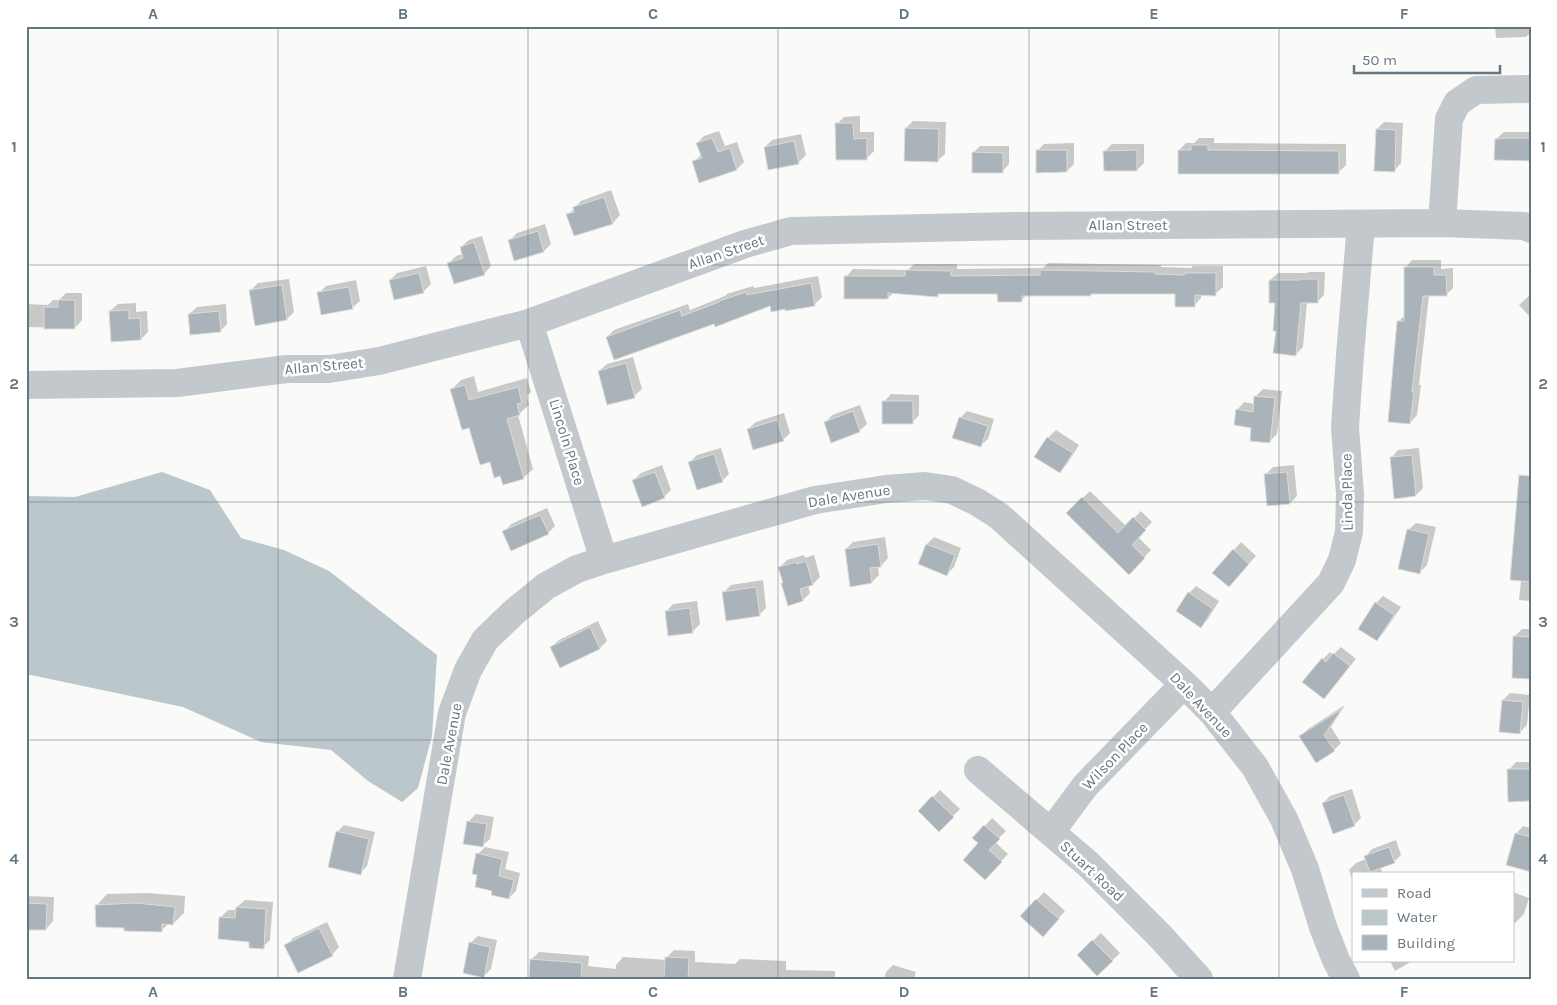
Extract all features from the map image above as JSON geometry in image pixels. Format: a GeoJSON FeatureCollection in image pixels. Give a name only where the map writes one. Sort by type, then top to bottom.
{"type":"FeatureCollection","features":[{"type":"Feature","properties":{"kind":"street"},"geometry":{"type":"LineString","coordinates":[[1442,223],[1448,119],[1457,103],[1476,90],[1531,89]]}},
{"type":"Feature","properties":{"kind":"street","name":"Allan Street"},"geometry":{"type":"LineString","coordinates":[[26,385],[177,384],[287,369],[329,369],[379,361],[529,324],[745,244],[791,231],[1015,226],[1442,223],[1524,226],[1531,228]]}},
{"type":"Feature","properties":{"kind":"street","name":"Linda Place"},"geometry":{"type":"LineString","coordinates":[[1212,712],[1331,583],[1342,560],[1349,532],[1350,494],[1345,427],[1361,224]]}},
{"type":"Feature","properties":{"kind":"street","name":"Lincoln Place"},"geometry":{"type":"LineString","coordinates":[[529,324],[604,560]]}},
{"type":"Feature","properties":{"kind":"street","name":"Dale Avenue"},"geometry":{"type":"LineString","coordinates":[[407,979],[452,714],[468,670],[485,640],[513,613],[546,586],[576,569],[604,560],[815,500],[886,489],[926,486],[952,490],[978,502],[999,516],[1184,684],[1212,712],[1255,767],[1284,819],[1305,870],[1342,978]]}},
{"type":"Feature","properties":{"kind":"street","name":"Wilson Place"},"geometry":{"type":"LineString","coordinates":[[1051,832],[1085,786],[1184,684]]}},
{"type":"Feature","properties":{"kind":"street","name":"Stuart Road"},"geometry":{"type":"LineString","coordinates":[[978,770],[1088,864],[1160,936],[1199,979]]}},
{"type":"Feature","properties":{"kind":"water"},"geometry":{"type":"Polygon","coordinates":[[[162,472],[210,490],[241,538],[284,550],[329,571],[437,655],[432,736],[418,788],[402,802],[368,781],[331,750],[261,742],[183,707],[26,674],[26,496],[75,497],[162,472]]]}},
{"type":"Feature","properties":{"kind":"building"},"geometry":{"type":"Polygon","coordinates":[[[835,123],[853,123],[854,139],[867,138],[867,160],[836,160],[835,123]]]}},
{"type":"Feature","properties":{"kind":"building"},"geometry":{"type":"Polygon","coordinates":[[[905,128],[939,129],[938,162],[904,161],[905,128]]]}},
{"type":"Feature","properties":{"kind":"building"},"geometry":{"type":"Polygon","coordinates":[[[1376,129],[1396,130],[1395,172],[1374,171],[1376,129]]]}},
{"type":"Feature","properties":{"kind":"building"},"geometry":{"type":"Polygon","coordinates":[[[712,138],[718,152],[730,148],[737,170],[699,183],[692,161],[702,158],[696,143],[712,138]]]}},
{"type":"Feature","properties":{"kind":"building"},"geometry":{"type":"Polygon","coordinates":[[[1531,138],[1531,161],[1494,160],[1495,139],[1531,138]]]}},
{"type":"Feature","properties":{"kind":"building"},"geometry":{"type":"Polygon","coordinates":[[[794,141],[799,164],[768,170],[764,147],[794,141]]]}},
{"type":"Feature","properties":{"kind":"building"},"geometry":{"type":"Polygon","coordinates":[[[1191,145],[1208,145],[1208,150],[1339,151],[1339,174],[1178,174],[1178,150],[1191,150],[1191,145]]]}},
{"type":"Feature","properties":{"kind":"building"},"geometry":{"type":"Polygon","coordinates":[[[1036,150],[1067,150],[1067,172],[1036,173],[1036,150]]]}},
{"type":"Feature","properties":{"kind":"building"},"geometry":{"type":"Polygon","coordinates":[[[1137,150],[1137,171],[1104,171],[1103,151],[1137,150]]]}},
{"type":"Feature","properties":{"kind":"building"},"geometry":{"type":"Polygon","coordinates":[[[972,152],[1003,153],[1003,173],[972,173],[972,152]]]}},
{"type":"Feature","properties":{"kind":"building"},"geometry":{"type":"Polygon","coordinates":[[[604,197],[613,224],[574,236],[566,214],[574,212],[573,207],[604,197]]]}},
{"type":"Feature","properties":{"kind":"building"},"geometry":{"type":"Polygon","coordinates":[[[538,231],[544,252],[514,261],[508,240],[538,231]]]}},
{"type":"Feature","properties":{"kind":"building"},"geometry":{"type":"Polygon","coordinates":[[[474,242],[485,275],[454,284],[447,263],[463,258],[460,247],[474,242]]]}},
{"type":"Feature","properties":{"kind":"building"},"geometry":{"type":"Polygon","coordinates":[[[1404,267],[1434,267],[1434,275],[1446,275],[1447,296],[1423,296],[1410,424],[1388,422],[1397,321],[1404,321],[1404,267]]]}},
{"type":"Feature","properties":{"kind":"building"},"geometry":{"type":"Polygon","coordinates":[[[905,270],[951,271],[951,276],[1040,275],[1040,270],[1155,272],[1155,274],[1184,275],[1185,273],[1216,273],[1216,296],[1195,295],[1195,307],[1175,307],[1175,294],[1022,296],[1022,302],[998,302],[997,294],[938,294],[938,297],[888,293],[888,299],[844,299],[844,276],[905,276],[905,270]]]}},
{"type":"Feature","properties":{"kind":"building"},"geometry":{"type":"Polygon","coordinates":[[[419,273],[424,293],[394,300],[389,280],[419,273]]]}},
{"type":"Feature","properties":{"kind":"building"},"geometry":{"type":"Polygon","coordinates":[[[1318,279],[1318,303],[1301,303],[1296,356],[1273,353],[1276,331],[1273,331],[1275,303],[1269,303],[1269,280],[1318,279]]]}},
{"type":"Feature","properties":{"kind":"building"},"geometry":{"type":"Polygon","coordinates":[[[811,283],[815,306],[771,312],[770,306],[715,327],[714,324],[614,360],[606,337],[680,310],[682,316],[746,292],[747,295],[811,283]]]}},
{"type":"Feature","properties":{"kind":"building"},"geometry":{"type":"Polygon","coordinates":[[[282,285],[287,320],[255,326],[249,290],[282,285]]]}},
{"type":"Feature","properties":{"kind":"building"},"geometry":{"type":"Polygon","coordinates":[[[349,287],[353,309],[321,315],[317,292],[349,287]]]}},
{"type":"Feature","properties":{"kind":"building"},"geometry":{"type":"Polygon","coordinates":[[[58,300],[75,300],[75,329],[44,329],[44,307],[58,307],[58,300]]]}},
{"type":"Feature","properties":{"kind":"building"},"geometry":{"type":"Polygon","coordinates":[[[129,310],[129,319],[140,318],[141,340],[111,342],[109,311],[129,310]]]}},
{"type":"Feature","properties":{"kind":"building"},"geometry":{"type":"Polygon","coordinates":[[[219,311],[221,332],[190,335],[188,314],[219,311]]]}},
{"type":"Feature","properties":{"kind":"building"},"geometry":{"type":"Polygon","coordinates":[[[626,363],[635,398],[607,405],[598,371],[626,363]]]}},
{"type":"Feature","properties":{"kind":"building"},"geometry":{"type":"Polygon","coordinates":[[[465,385],[469,400],[518,387],[522,403],[517,404],[520,415],[507,419],[524,479],[503,485],[500,476],[494,478],[490,462],[480,465],[469,428],[462,430],[450,389],[465,385]]]}},
{"type":"Feature","properties":{"kind":"building"},"geometry":{"type":"Polygon","coordinates":[[[1254,396],[1275,398],[1270,443],[1250,441],[1251,428],[1234,425],[1236,409],[1253,412],[1254,396]]]}},
{"type":"Feature","properties":{"kind":"building"},"geometry":{"type":"Polygon","coordinates":[[[882,401],[913,401],[913,424],[882,424],[882,401]]]}},
{"type":"Feature","properties":{"kind":"building"},"geometry":{"type":"Polygon","coordinates":[[[853,411],[860,432],[831,443],[824,422],[853,411]]]}},
{"type":"Feature","properties":{"kind":"building"},"geometry":{"type":"Polygon","coordinates":[[[959,417],[988,426],[981,447],[952,438],[959,417]]]}},
{"type":"Feature","properties":{"kind":"building"},"geometry":{"type":"Polygon","coordinates":[[[777,420],[784,441],[753,450],[747,429],[777,420]]]}},
{"type":"Feature","properties":{"kind":"building"},"geometry":{"type":"Polygon","coordinates":[[[1047,437],[1073,453],[1060,473],[1034,457],[1047,437]]]}},
{"type":"Feature","properties":{"kind":"building"},"geometry":{"type":"Polygon","coordinates":[[[714,454],[723,482],[697,490],[688,462],[714,454]]]}},
{"type":"Feature","properties":{"kind":"building"},"geometry":{"type":"Polygon","coordinates":[[[1412,455],[1416,496],[1394,499],[1390,457],[1412,455]]]}},
{"type":"Feature","properties":{"kind":"building"},"geometry":{"type":"Polygon","coordinates":[[[655,472],[665,498],[642,507],[632,480],[655,472]]]}},
{"type":"Feature","properties":{"kind":"building"},"geometry":{"type":"Polygon","coordinates":[[[1287,472],[1290,504],[1267,506],[1264,474],[1287,472]]]}},
{"type":"Feature","properties":{"kind":"building"},"geometry":{"type":"Polygon","coordinates":[[[1519,475],[1531,476],[1531,582],[1510,580],[1519,475]]]}},
{"type":"Feature","properties":{"kind":"building"},"geometry":{"type":"Polygon","coordinates":[[[1082,497],[1118,533],[1133,517],[1146,530],[1132,545],[1145,558],[1129,575],[1066,513],[1082,497]]]}},
{"type":"Feature","properties":{"kind":"building"},"geometry":{"type":"Polygon","coordinates":[[[540,515],[549,534],[511,551],[502,531],[540,515]]]}},
{"type":"Feature","properties":{"kind":"building"},"geometry":{"type":"Polygon","coordinates":[[[1407,529],[1429,534],[1420,574],[1398,569],[1407,529]]]}},
{"type":"Feature","properties":{"kind":"building"},"geometry":{"type":"Polygon","coordinates":[[[878,544],[881,567],[870,568],[872,583],[850,587],[845,549],[878,544]]]}},
{"type":"Feature","properties":{"kind":"building"},"geometry":{"type":"Polygon","coordinates":[[[926,544],[955,555],[947,576],[918,564],[926,544]]]}},
{"type":"Feature","properties":{"kind":"building"},"geometry":{"type":"Polygon","coordinates":[[[1233,549],[1249,564],[1229,587],[1212,573],[1233,549]]]}},
{"type":"Feature","properties":{"kind":"building"},"geometry":{"type":"Polygon","coordinates":[[[806,561],[813,585],[800,589],[803,601],[788,606],[778,567],[806,561]]]}},
{"type":"Feature","properties":{"kind":"building"},"geometry":{"type":"Polygon","coordinates":[[[756,587],[760,616],[726,621],[722,592],[756,587]]]}},
{"type":"Feature","properties":{"kind":"building"},"geometry":{"type":"Polygon","coordinates":[[[1188,592],[1213,609],[1201,628],[1176,611],[1188,592]]]}},
{"type":"Feature","properties":{"kind":"building"},"geometry":{"type":"Polygon","coordinates":[[[1375,602],[1394,615],[1377,641],[1358,629],[1375,602]]]}},
{"type":"Feature","properties":{"kind":"building"},"geometry":{"type":"Polygon","coordinates":[[[690,608],[693,633],[668,636],[665,611],[690,608]]]}},
{"type":"Feature","properties":{"kind":"building"},"geometry":{"type":"Polygon","coordinates":[[[590,627],[600,649],[560,668],[550,647],[590,627]]]}},
{"type":"Feature","properties":{"kind":"building"},"geometry":{"type":"Polygon","coordinates":[[[1513,636],[1531,637],[1531,679],[1512,678],[1513,636]]]}},
{"type":"Feature","properties":{"kind":"building"},"geometry":{"type":"Polygon","coordinates":[[[1333,653],[1350,666],[1324,699],[1302,682],[1322,658],[1326,662],[1333,653]]]}},
{"type":"Feature","properties":{"kind":"building"},"geometry":{"type":"Polygon","coordinates":[[[1502,700],[1523,702],[1520,734],[1499,732],[1502,700]]]}},
{"type":"Feature","properties":{"kind":"building"},"geometry":{"type":"Polygon","coordinates":[[[1342,709],[1324,735],[1335,751],[1316,763],[1299,736],[1342,709]]]}},
{"type":"Feature","properties":{"kind":"building"},"geometry":{"type":"Polygon","coordinates":[[[1507,769],[1530,769],[1530,801],[1508,802],[1507,769]]]}},
{"type":"Feature","properties":{"kind":"building"},"geometry":{"type":"Polygon","coordinates":[[[1344,795],[1355,826],[1333,834],[1322,803],[1344,795]]]}},
{"type":"Feature","properties":{"kind":"building"},"geometry":{"type":"Polygon","coordinates":[[[932,796],[954,817],[939,832],[918,811],[932,796]]]}},
{"type":"Feature","properties":{"kind":"building"},"geometry":{"type":"Polygon","coordinates":[[[467,821],[487,824],[483,847],[463,844],[467,821]]]}},
{"type":"Feature","properties":{"kind":"building"},"geometry":{"type":"Polygon","coordinates":[[[984,825],[1000,839],[989,850],[1002,862],[985,880],[963,860],[978,843],[972,838],[984,825]]]}},
{"type":"Feature","properties":{"kind":"building"},"geometry":{"type":"Polygon","coordinates":[[[336,831],[369,839],[361,875],[328,867],[336,831]]]}},
{"type":"Feature","properties":{"kind":"building"},"geometry":{"type":"Polygon","coordinates":[[[1515,833],[1531,837],[1531,872],[1506,865],[1515,833]]]}},
{"type":"Feature","properties":{"kind":"building"},"geometry":{"type":"Polygon","coordinates":[[[1389,847],[1395,863],[1370,872],[1364,856],[1389,847]]]}},
{"type":"Feature","properties":{"kind":"building"},"geometry":{"type":"Polygon","coordinates":[[[476,853],[502,859],[499,876],[514,880],[509,899],[491,895],[492,891],[475,887],[477,875],[472,874],[476,853]]]}},
{"type":"Feature","properties":{"kind":"building"},"geometry":{"type":"Polygon","coordinates":[[[1036,899],[1059,919],[1043,937],[1020,916],[1036,899]]]}},
{"type":"Feature","properties":{"kind":"building"},"geometry":{"type":"Polygon","coordinates":[[[26,903],[47,904],[46,930],[26,930],[26,903]]]}},
{"type":"Feature","properties":{"kind":"building"},"geometry":{"type":"Polygon","coordinates":[[[136,903],[175,907],[173,925],[162,924],[162,932],[124,931],[124,928],[96,927],[95,905],[136,903]]]}},
{"type":"Feature","properties":{"kind":"building"},"geometry":{"type":"Polygon","coordinates":[[[236,907],[266,909],[264,949],[249,948],[249,942],[218,939],[219,917],[235,918],[236,907]]]}},
{"type":"Feature","properties":{"kind":"building"},"geometry":{"type":"Polygon","coordinates":[[[319,928],[333,956],[298,973],[284,945],[319,928]]]}},
{"type":"Feature","properties":{"kind":"building"},"geometry":{"type":"Polygon","coordinates":[[[1092,940],[1113,961],[1097,976],[1077,955],[1092,940]]]}},
{"type":"Feature","properties":{"kind":"building"},"geometry":{"type":"Polygon","coordinates":[[[469,942],[490,947],[484,978],[463,973],[469,942]]]}},
{"type":"Feature","properties":{"kind":"building"},"geometry":{"type":"Polygon","coordinates":[[[665,957],[689,958],[688,979],[664,979],[665,957]]]}},
{"type":"Feature","properties":{"kind":"building"},"geometry":{"type":"Polygon","coordinates":[[[530,959],[582,963],[581,979],[529,979],[530,959]]]}}]}
